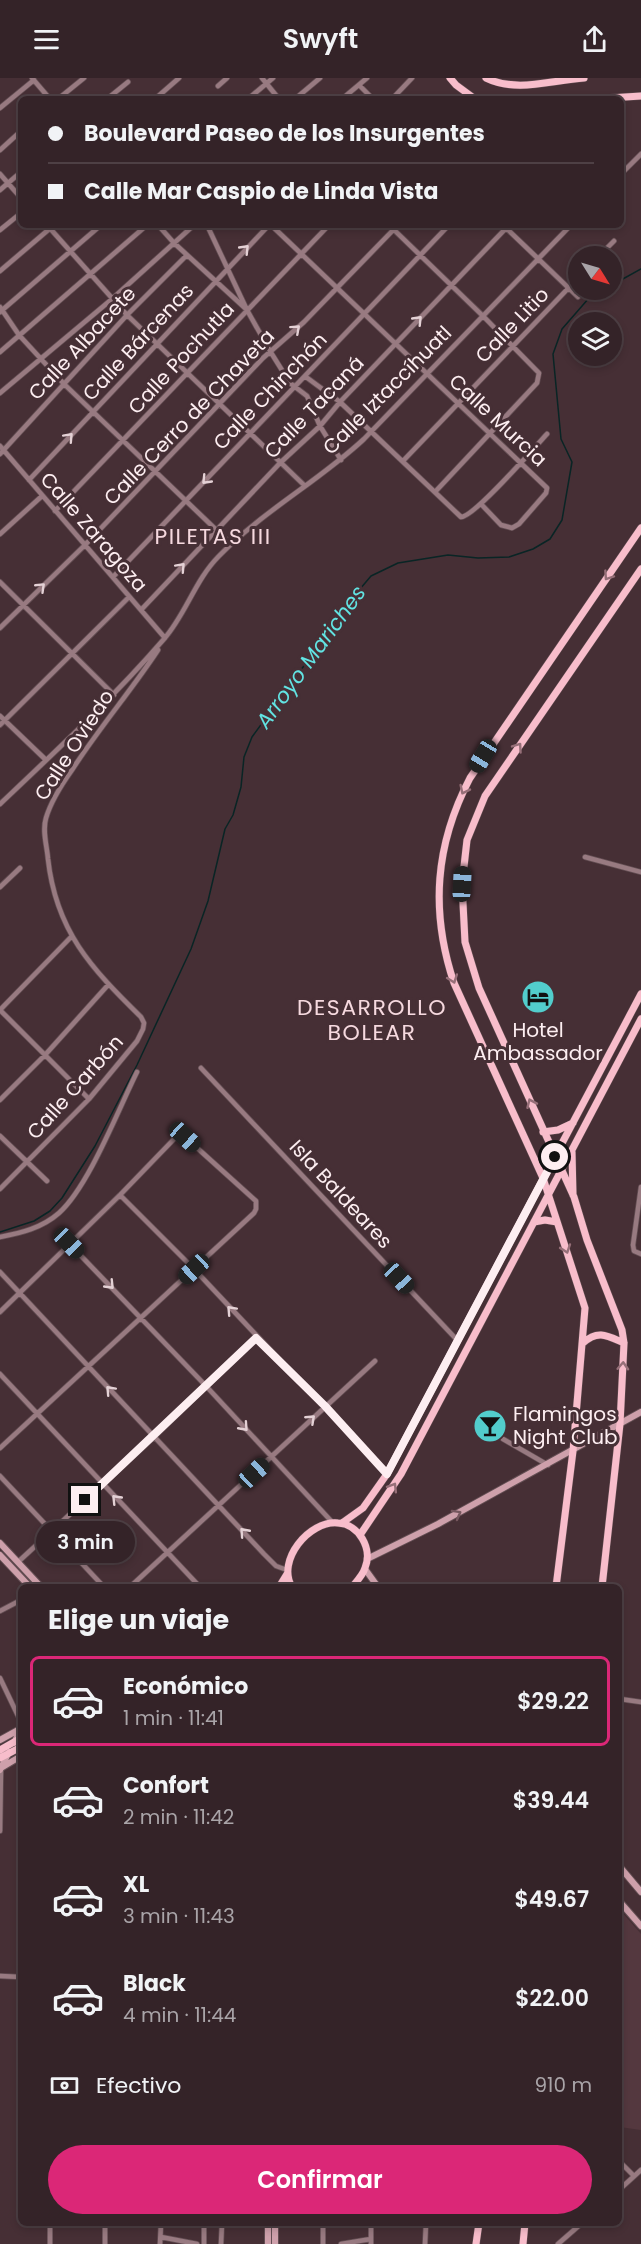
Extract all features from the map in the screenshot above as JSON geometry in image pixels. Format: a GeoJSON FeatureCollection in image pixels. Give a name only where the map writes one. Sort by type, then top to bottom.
{"type":"FeatureCollection","features":[{"type":"Feature","properties":{"kind":"main road"},"geometry":{"type":"LineString","coordinates":[[450,78],[456,86],[471,96]]}},
{"type":"Feature","properties":{"kind":"main road"},"geometry":{"type":"LineString","coordinates":[[486,78],[502,84],[521,86],[585,78]]}},
{"type":"Feature","properties":{"kind":"main road"},"geometry":{"type":"LineString","coordinates":[[624,97],[641,96]]}},
{"type":"Feature","properties":{"kind":"main road"},"geometry":{"type":"LineString","coordinates":[[556,1584],[573,1451],[583,1344],[585,1318],[583,1298],[543,1178],[454,983],[446,960],[439,920],[440,872],[452,818],[470,778],[641,528]]}},
{"type":"Feature","properties":{"kind":"main road"},"geometry":{"type":"LineString","coordinates":[[602,1584],[620,1424],[624,1343],[622,1330],[587,1240],[574,1197],[479,988],[469,958],[463,924],[463,862],[472,824],[490,788],[641,569]]}},
{"type":"Feature","properties":{"kind":"main road"},"geometry":{"type":"LineString","coordinates":[[342,1523],[363,1508],[387,1474],[641,994]]}},
{"type":"Feature","properties":{"kind":"main road"},"geometry":{"type":"LineString","coordinates":[[360,1535],[401,1474],[641,1020]]}},
{"type":"Feature","properties":{"kind":"main road"},"geometry":{"type":"LineString","coordinates":[[543,1132],[558,1131],[573,1123]]}},
{"type":"Feature","properties":{"kind":"main road"},"geometry":{"type":"LineString","coordinates":[[572,1151],[574,1197]]}},
{"type":"Feature","properties":{"kind":"main road"},"geometry":{"type":"LineString","coordinates":[[534,1222],[545,1220],[557,1222]]}},
{"type":"Feature","properties":{"kind":"main road"},"geometry":{"type":"LineString","coordinates":[[583,1344],[593,1336],[603,1334],[624,1343]]}},
{"type":"Feature","properties":{"kind":"main road"},"geometry":{"type":"LineString","coordinates":[[281,1584],[293,1554],[303,1540],[318,1529],[333,1523],[342,1523],[360,1535],[366,1547],[368,1559],[365,1569],[354,1584]]}},
{"type":"Feature","properties":{"kind":"main road"},"geometry":{"type":"LineString","coordinates":[[287,1572],[291,1584]]}},
{"type":"Feature","properties":{"kind":"main road"},"geometry":{"type":"LineString","coordinates":[[0,1750],[18,1742]]}},
{"type":"Feature","properties":{"kind":"main road"},"geometry":{"type":"LineString","coordinates":[[0,1758],[8,1754],[18,1743]]}},
{"type":"Feature","properties":{"kind":"main road"},"geometry":{"type":"LineString","coordinates":[[476,2244],[479,2226]]}},
{"type":"Feature","properties":{"kind":"main road"},"geometry":{"type":"LineString","coordinates":[[523,2244],[525,2226]]}},
{"type":"Feature","properties":{"kind":"street"},"geometry":{"type":"LineString","coordinates":[[62,96],[84,78]]}},
{"type":"Feature","properties":{"kind":"street"},"geometry":{"type":"LineString","coordinates":[[158,96],[179,78]]}},
{"type":"Feature","properties":{"kind":"street"},"geometry":{"type":"LineString","coordinates":[[218,86],[228,78]]}},
{"type":"Feature","properties":{"kind":"street"},"geometry":{"type":"LineString","coordinates":[[262,78],[277,96]]}},
{"type":"Feature","properties":{"kind":"street"},"geometry":{"type":"LineString","coordinates":[[251,96],[273,78]]}},
{"type":"Feature","properties":{"kind":"street"},"geometry":{"type":"LineString","coordinates":[[299,96],[320,78]]}},
{"type":"Feature","properties":{"kind":"street"},"geometry":{"type":"LineString","coordinates":[[346,96],[367,78]]}},
{"type":"Feature","properties":{"kind":"street"},"geometry":{"type":"LineString","coordinates":[[395,96],[412,78]]}},
{"type":"Feature","properties":{"kind":"street"},"geometry":{"type":"LineString","coordinates":[[0,108],[33,79],[47,96]]}},
{"type":"Feature","properties":{"kind":"street"},"geometry":{"type":"LineString","coordinates":[[111,96],[128,82]]}},
{"type":"Feature","properties":{"kind":"street"},"geometry":{"type":"LineString","coordinates":[[359,85],[370,96]]}},
{"type":"Feature","properties":{"kind":"street"},"geometry":{"type":"LineString","coordinates":[[0,150],[18,134]]}},
{"type":"Feature","properties":{"kind":"street"},"geometry":{"type":"LineString","coordinates":[[624,171],[641,154]]}},
{"type":"Feature","properties":{"kind":"street"},"geometry":{"type":"LineString","coordinates":[[0,174],[18,195]]}},
{"type":"Feature","properties":{"kind":"street"},"geometry":{"type":"LineString","coordinates":[[0,190],[18,175]]}},
{"type":"Feature","properties":{"kind":"street"},"geometry":{"type":"LineString","coordinates":[[0,230],[18,215]]}},
{"type":"Feature","properties":{"kind":"street"},"geometry":{"type":"LineString","coordinates":[[0,271],[49,228]]}},
{"type":"Feature","properties":{"kind":"street"},"geometry":{"type":"LineString","coordinates":[[53,228],[90,275],[127,315],[304,485]]}},
{"type":"Feature","properties":{"kind":"street"},"geometry":{"type":"LineString","coordinates":[[98,228],[0,310],[64,384],[231,544]]}},
{"type":"Feature","properties":{"kind":"street"},"geometry":{"type":"LineString","coordinates":[[0,352],[144,228]]}},
{"type":"Feature","properties":{"kind":"street"},"geometry":{"type":"LineString","coordinates":[[161,228],[247,310]]}},
{"type":"Feature","properties":{"kind":"street"},"geometry":{"type":"LineString","coordinates":[[0,393],[112,299],[191,228]]}},
{"type":"Feature","properties":{"kind":"street"},"geometry":{"type":"LineString","coordinates":[[208,228],[247,310],[270,351],[295,387],[307,396],[320,426],[341,460]]}},
{"type":"Feature","properties":{"kind":"street","name":"Calle Bárcenas"},"geometry":{"type":"LineString","coordinates":[[29,480],[227,267],[267,228]]}},
{"type":"Feature","properties":{"kind":"street","name":"Calle Murcia"},"geometry":{"type":"LineString","coordinates":[[273,228],[547,488],[546,493],[516,526],[507,528],[501,525],[481,504]]}},
{"type":"Feature","properties":{"kind":"street","name":"Calle Pochutla"},"geometry":{"type":"LineString","coordinates":[[55,511],[326,228]]}},
{"type":"Feature","properties":{"kind":"street","name":"Calle Cerro de Chaveta"},"geometry":{"type":"LineString","coordinates":[[0,628],[85,545],[270,351],[304,322],[392,228]]}},
{"type":"Feature","properties":{"kind":"street"},"geometry":{"type":"LineString","coordinates":[[396,228],[539,373],[537,383],[435,492]]}},
{"type":"Feature","properties":{"kind":"street","name":"Calle Chinchón"},"geometry":{"type":"LineString","coordinates":[[113,578],[446,228]]}},
{"type":"Feature","properties":{"kind":"street","name":"Calle Tacaná"},"geometry":{"type":"LineString","coordinates":[[141,609],[280,463],[320,426],[504,228]]}},
{"type":"Feature","properties":{"kind":"street"},"geometry":{"type":"LineString","coordinates":[[508,228],[568,288]]}},
{"type":"Feature","properties":{"kind":"street","name":"Calle Iztaccíhuatl"},"geometry":{"type":"LineString","coordinates":[[0,804],[114,695],[165,638],[185,610],[210,565],[231,544],[304,485],[341,460],[372,431],[568,228]]}},
{"type":"Feature","properties":{"kind":"street"},"geometry":{"type":"LineString","coordinates":[[609,246],[614,241]]}},
{"type":"Feature","properties":{"kind":"street","name":"Calle Albacete"},"geometry":{"type":"LineString","coordinates":[[1,450],[127,315],[187,255]]}},
{"type":"Feature","properties":{"kind":"street","name":"Calle Litio"},"geometry":{"type":"LineString","coordinates":[[403,461],[568,288]]}},
{"type":"Feature","properties":{"kind":"street"},"geometry":{"type":"LineString","coordinates":[[306,377],[340,402],[461,517],[468,516],[481,504],[547,434]]}},
{"type":"Feature","properties":{"kind":"street","name":"Calle Zaragoza"},"geometry":{"type":"LineString","coordinates":[[1,450],[165,638]]}},
{"type":"Feature","properties":{"kind":"street"},"geometry":{"type":"LineString","coordinates":[[0,534],[42,496]]}},
{"type":"Feature","properties":{"kind":"street"},"geometry":{"type":"LineString","coordinates":[[0,582],[114,695]]}},
{"type":"Feature","properties":{"kind":"street"},"geometry":{"type":"LineString","coordinates":[[0,725],[129,597]]}},
{"type":"Feature","properties":{"kind":"street","name":"Calle Oviedo"},"geometry":{"type":"LineString","coordinates":[[143,1029],[144,1023],[141,1017],[108,985],[71,938],[50,882],[45,821],[87,746],[165,638]]}},
{"type":"Feature","properties":{"kind":"street"},"geometry":{"type":"LineString","coordinates":[[0,716],[46,760]]}},
{"type":"Feature","properties":{"kind":"street"},"geometry":{"type":"LineString","coordinates":[[585,857],[641,872]]}},
{"type":"Feature","properties":{"kind":"street"},"geometry":{"type":"LineString","coordinates":[[0,877],[2,884],[20,868]]}},
{"type":"Feature","properties":{"kind":"street"},"geometry":{"type":"LineString","coordinates":[[71,938],[0,1010],[89,1099]]}},
{"type":"Feature","properties":{"kind":"street"},"geometry":{"type":"LineString","coordinates":[[0,1100],[45,1055],[108,985]]}},
{"type":"Feature","properties":{"kind":"street"},"geometry":{"type":"LineString","coordinates":[[630,1015],[641,1020]]}},
{"type":"Feature","properties":{"kind":"street","name":"Calle Carbón"},"geometry":{"type":"LineString","coordinates":[[0,1189],[89,1099],[137,1041],[143,1029]]}},
{"type":"Feature","properties":{"kind":"street","name":"Isla Baldeares"},"geometry":{"type":"LineString","coordinates":[[201,1068],[458,1341]]}},
{"type":"Feature","properties":{"kind":"street"},"geometry":{"type":"LineString","coordinates":[[0,1237],[20,1234],[35,1228],[48,1221],[67,1205],[94,1161],[137,1072]]}},
{"type":"Feature","properties":{"kind":"street"},"geometry":{"type":"LineString","coordinates":[[0,1312],[120,1195],[171,1141],[180,1135],[256,1201],[254,1213],[0,1448]]}},
{"type":"Feature","properties":{"kind":"street"},"geometry":{"type":"LineString","coordinates":[[0,1136],[47,1181]]}},
{"type":"Feature","properties":{"kind":"street"},"geometry":{"type":"LineString","coordinates":[[641,1187],[633,1245],[634,1251],[641,1254]]}},
{"type":"Feature","properties":{"kind":"street"},"geometry":{"type":"LineString","coordinates":[[120,1195],[194,1269],[256,1338],[325,1406],[387,1474]]}},
{"type":"Feature","properties":{"kind":"street"},"geometry":{"type":"LineString","coordinates":[[60,1234],[141,1317],[333,1523]]}},
{"type":"Feature","properties":{"kind":"street"},"geometry":{"type":"LineString","coordinates":[[0,1272],[276,1566],[287,1572]]}},
{"type":"Feature","properties":{"kind":"street"},"geometry":{"type":"LineString","coordinates":[[18,1562],[154,1437],[256,1338]]}},
{"type":"Feature","properties":{"kind":"street"},"geometry":{"type":"LineString","coordinates":[[133,1584],[375,1361]]}},
{"type":"Feature","properties":{"kind":"street"},"geometry":{"type":"LineString","coordinates":[[0,1374],[197,1584]]}},
{"type":"Feature","properties":{"kind":"street"},"geometry":{"type":"LineString","coordinates":[[368,1559],[548,1465],[641,1412]]}},
{"type":"Feature","properties":{"kind":"street"},"geometry":{"type":"LineString","coordinates":[[503,1439],[548,1465]]}},
{"type":"Feature","properties":{"kind":"street"},"geometry":{"type":"LineString","coordinates":[[0,1476],[101,1584]]}},
{"type":"Feature","properties":{"kind":"street"},"geometry":{"type":"LineString","coordinates":[[0,1543],[38,1584]]}},
{"type":"Feature","properties":{"kind":"street"},"geometry":{"type":"LineString","coordinates":[[9,1552],[0,1557],[27,1584]]}},
{"type":"Feature","properties":{"kind":"street"},"geometry":{"type":"LineString","coordinates":[[365,1569],[376,1584]]}},
{"type":"Feature","properties":{"kind":"street"},"geometry":{"type":"LineString","coordinates":[[0,1611],[18,1602]]}},
{"type":"Feature","properties":{"kind":"street"},"geometry":{"type":"LineString","coordinates":[[0,1678],[18,1716]]}},
{"type":"Feature","properties":{"kind":"street"},"geometry":{"type":"LineString","coordinates":[[622,1699],[641,1702]]}},
{"type":"Feature","properties":{"kind":"street"},"geometry":{"type":"LineString","coordinates":[[0,1740],[18,1730]]}},
{"type":"Feature","properties":{"kind":"street"},"geometry":{"type":"LineString","coordinates":[[0,1831],[0,1769],[8,1754]]}},
{"type":"Feature","properties":{"kind":"street"},"geometry":{"type":"LineString","coordinates":[[0,1769],[18,1758]]}},
{"type":"Feature","properties":{"kind":"street"},"geometry":{"type":"LineString","coordinates":[[622,1869],[641,1892]]}},
{"type":"Feature","properties":{"kind":"street"},"geometry":{"type":"LineString","coordinates":[[622,1904],[641,1926]]}},
{"type":"Feature","properties":{"kind":"street"},"geometry":{"type":"LineString","coordinates":[[0,1976],[18,1977]]}},
{"type":"Feature","properties":{"kind":"street"},"geometry":{"type":"LineString","coordinates":[[622,2164],[634,2176]]}},
{"type":"Feature","properties":{"kind":"street"},"geometry":{"type":"LineString","coordinates":[[622,2187],[641,2170]]}},
{"type":"Feature","properties":{"kind":"street"},"geometry":{"type":"LineString","coordinates":[[50,2226],[50,2244]]}},
{"type":"Feature","properties":{"kind":"street"},"geometry":{"type":"LineString","coordinates":[[105,2226],[105,2244]]}},
{"type":"Feature","properties":{"kind":"street"},"geometry":{"type":"LineString","coordinates":[[160,2244],[161,2226]]}},
{"type":"Feature","properties":{"kind":"street"},"geometry":{"type":"LineString","coordinates":[[204,2226],[204,2244]]}},
{"type":"Feature","properties":{"kind":"street"},"geometry":{"type":"LineString","coordinates":[[221,2244],[222,2226]]}},
{"type":"Feature","properties":{"kind":"street"},"geometry":{"type":"LineString","coordinates":[[268,2226],[268,2244]]}},
{"type":"Feature","properties":{"kind":"street"},"geometry":{"type":"LineString","coordinates":[[275,2226],[275,2244]]}},
{"type":"Feature","properties":{"kind":"street"},"geometry":{"type":"LineString","coordinates":[[323,2226],[323,2244]]}},
{"type":"Feature","properties":{"kind":"street"},"geometry":{"type":"LineString","coordinates":[[341,2244],[371,2242],[371,2226]]}},
{"type":"Feature","properties":{"kind":"street"},"geometry":{"type":"LineString","coordinates":[[424,2244],[426,2226]]}},
{"type":"Feature","properties":{"kind":"street"},"geometry":{"type":"LineString","coordinates":[[558,2244],[566,2242],[579,2226]]}},
{"type":"Feature","properties":{"kind":"street"},"geometry":{"type":"LineString","coordinates":[[160,2237],[197,2244]]}},
{"type":"Feature","properties":{"kind":"shaded area"},"geometry":{"type":"Polygon","coordinates":[[[622,1912],[641,1934],[641,2130],[622,2127],[622,1912]]]}},
{"type":"Feature","properties":{"kind":"waterway","name":"Arroyo Mariches"},"geometry":{"type":"LineString","coordinates":[[622,279],[641,269]]}},
{"type":"Feature","properties":{"kind":"waterway","name":"Arroyo Mariches"},"geometry":{"type":"LineString","coordinates":[[0,1232],[34,1221],[50,1211],[62,1198],[95,1146],[137,1065],[191,949],[208,901],[225,829],[233,815],[241,787],[244,757],[252,737],[360,589],[371,576],[398,563],[448,555],[478,558],[509,557],[533,549],[550,539],[562,520],[572,462],[561,439],[553,354],[562,329],[587,300]]}},
{"type":"Feature","properties":{"kind":"place","name":"Hotel Ambassador"},"geometry":{"type":"Point","coordinates":[538,997]}},
{"type":"Feature","properties":{"kind":"place","name":"Flamingos Night Club"},"geometry":{"type":"Point","coordinates":[490,1426]}},
{"type":"Feature","properties":{"kind":"district","name":"PILETAS III"},"geometry":{"type":"Point","coordinates":[213,536]}},
{"type":"Feature","properties":{"kind":"district","name":"DESARROLLO BOLEAR"},"geometry":{"type":"Point","coordinates":[372,1020]}},
{"type":"Feature","properties":{"kind":"route"},"geometry":{"type":"LineString","coordinates":[[85,1500],[256,1338],[325,1406],[387,1474],[555,1157]]}}]}
